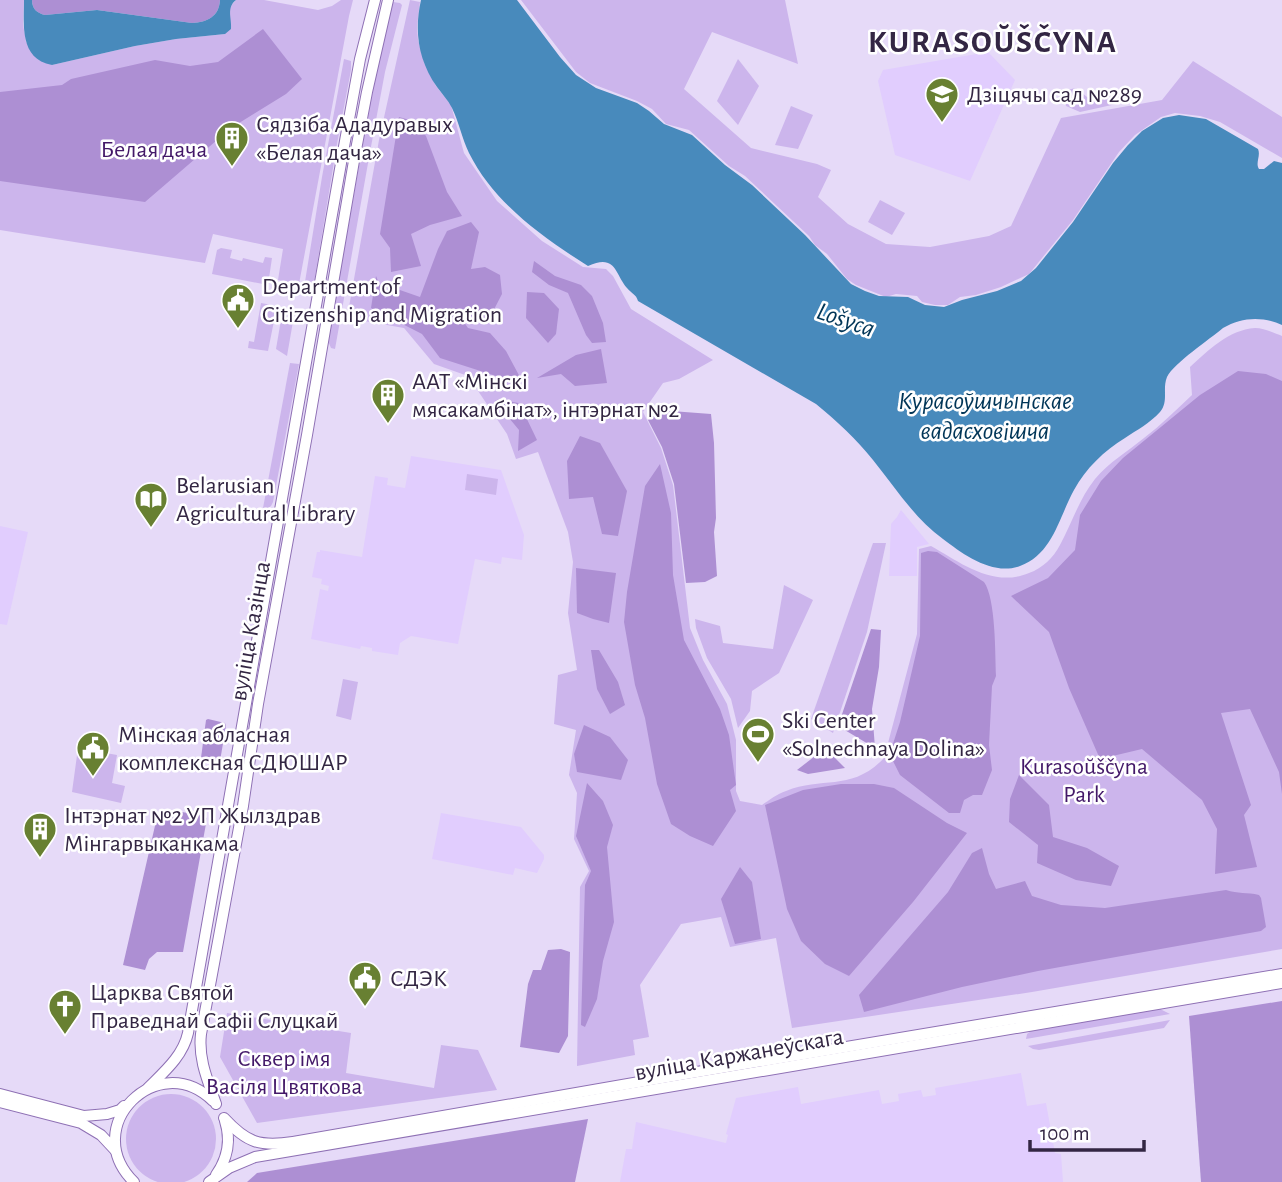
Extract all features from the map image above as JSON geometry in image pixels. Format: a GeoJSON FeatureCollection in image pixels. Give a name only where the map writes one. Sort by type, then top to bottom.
{"type":"FeatureCollection","features":[{"type":"Feature","properties":{"kind":"main road","name":"вуліца Казінца"},"geometry":{"type":"LineString","coordinates":[[129,1102],[148,1088],[175,1059],[187,1037],[343,152],[360,59],[375,0]]}},
{"type":"Feature","properties":{"kind":"main road","name":"вуліца Казінца"},"geometry":{"type":"LineString","coordinates":[[224,1118],[216,1104],[201,1059],[201,1034],[355,155],[388,0]]}},
{"type":"Feature","properties":{"kind":"main road"},"geometry":{"type":"LineString","coordinates":[[343,152],[350,150],[355,155]]}},
{"type":"Feature","properties":{"kind":"main road"},"geometry":{"type":"LineString","coordinates":[[308,347],[322,350]]}},
{"type":"Feature","properties":{"kind":"main road"},"geometry":{"type":"LineString","coordinates":[[279,515],[292,517]]}},
{"type":"Feature","properties":{"kind":"main road","name":"вуліца Каржанеўскага"},"geometry":{"type":"LineString","coordinates":[[224,1118],[243,1137],[257,1143],[293,1142],[1282,974]]}},
{"type":"Feature","properties":{"kind":"main road","name":"вуліца Каржанеўскага"},"geometry":{"type":"LineString","coordinates":[[209,1182],[229,1168],[255,1157],[1282,984]]}},
{"type":"Feature","properties":{"kind":"main road"},"geometry":{"type":"LineString","coordinates":[[148,1088],[166,1083],[185,1085],[203,1093],[216,1104]]}},
{"type":"Feature","properties":{"kind":"main road"},"geometry":{"type":"LineString","coordinates":[[0,1094],[84,1116],[114,1112],[129,1102]]}},
{"type":"Feature","properties":{"kind":"main road"},"geometry":{"type":"LineString","coordinates":[[0,1102],[81,1123],[101,1135],[115,1150]]}},
{"type":"Feature","properties":{"kind":"main road"},"geometry":{"type":"LineString","coordinates":[[129,1102],[122,1112],[114,1138],[120,1163],[131,1180]]}},
{"type":"Feature","properties":{"kind":"main road"},"geometry":{"type":"LineString","coordinates":[[209,1182],[226,1155],[228,1136],[224,1118]]}},
{"type":"Feature","properties":{"kind":"shaded area","name":"Дзіцячы сад №289"},"geometry":{"type":"Polygon","coordinates":[[[988,52],[1015,80],[970,181],[895,155],[878,81],[883,70],[988,52]]]}},
{"type":"Feature","properties":{"kind":"shaded area"},"geometry":{"type":"Polygon","coordinates":[[[411,456],[501,470],[524,535],[522,560],[502,557],[501,564],[475,559],[458,644],[411,636],[400,643],[398,655],[372,651],[372,648],[361,646],[360,649],[311,639],[320,589],[328,591],[329,586],[321,584],[322,579],[312,577],[317,552],[320,550],[362,557],[375,476],[388,478],[387,485],[405,488],[411,456]]]}},
{"type":"Feature","properties":{"kind":"shaded area"},"geometry":{"type":"Polygon","coordinates":[[[901,510],[929,544],[917,547],[917,576],[889,576],[891,524],[901,510]]]}},
{"type":"Feature","properties":{"kind":"shaded area"},"geometry":{"type":"Polygon","coordinates":[[[0,526],[28,532],[7,625],[0,624],[0,526]]]}},
{"type":"Feature","properties":{"kind":"shaded area"},"geometry":{"type":"Polygon","coordinates":[[[441,813],[521,827],[544,855],[537,873],[515,868],[513,875],[432,859],[441,813]]]}},
{"type":"Feature","properties":{"kind":"shaded area"},"geometry":{"type":"Polygon","coordinates":[[[1021,1073],[1027,1106],[1046,1103],[1055,1153],[1061,1154],[1063,1182],[620,1182],[626,1149],[632,1149],[636,1122],[726,1143],[736,1098],[798,1087],[801,1104],[879,1090],[882,1104],[899,1101],[898,1094],[921,1090],[923,1097],[936,1095],[935,1088],[1021,1073]]]}},
{"type":"Feature","properties":{"kind":"green space","name":"Белая дача"},"geometry":{"type":"Polygon","coordinates":[[[0,0],[24,0],[23,24],[26,42],[52,65],[135,46],[225,34],[230,7],[236,0],[264,0],[318,10],[341,0],[353,0],[299,284],[278,280],[283,249],[213,234],[205,263],[0,230],[0,0]]]}},
{"type":"Feature","properties":{"kind":"green space"},"geometry":{"type":"Polygon","coordinates":[[[32,0],[220,0],[217,11],[211,18],[192,23],[97,10],[45,15],[36,10],[32,0]]]}},
{"type":"Feature","properties":{"kind":"green space","name":"Kurasoŭščyna Park"},"geometry":{"type":"Polygon","coordinates":[[[410,0],[420,2],[418,40],[425,65],[436,86],[451,105],[464,153],[497,201],[542,241],[583,267],[606,269],[613,276],[631,309],[713,360],[679,379],[663,383],[643,412],[661,448],[673,485],[690,628],[703,660],[727,704],[736,740],[736,791],[740,801],[762,805],[779,794],[800,787],[860,775],[884,758],[917,634],[919,549],[931,546],[990,576],[1016,577],[1039,568],[1057,550],[1080,503],[1100,473],[1192,395],[1190,367],[1219,342],[1236,333],[1258,328],[1282,336],[1282,949],[1032,992],[792,1028],[776,938],[730,947],[721,917],[681,924],[640,985],[649,1037],[633,1040],[635,1055],[577,1066],[580,887],[589,871],[574,839],[577,793],[569,775],[576,730],[554,724],[558,675],[577,670],[568,613],[573,562],[568,532],[538,452],[516,459],[507,434],[468,376],[434,364],[404,328],[347,318],[379,140],[410,0]]]}},
{"type":"Feature","properties":{"kind":"green space"},"geometry":{"type":"Polygon","coordinates":[[[521,0],[785,0],[798,64],[712,32],[684,89],[751,148],[831,170],[818,197],[848,224],[886,244],[930,247],[989,236],[1011,226],[1061,118],[1162,100],[1193,61],[1282,117],[1282,158],[1220,122],[1175,113],[1161,117],[1135,135],[1119,152],[1073,220],[1029,274],[1001,287],[960,297],[948,305],[922,302],[917,296],[896,294],[886,297],[847,279],[809,236],[745,176],[729,166],[689,130],[666,124],[652,109],[590,83],[576,72],[521,0]]]}},
{"type":"Feature","properties":{"kind":"green space"},"geometry":{"type":"Polygon","coordinates":[[[393,2],[402,5],[385,72],[335,349],[331,348],[328,341],[372,93],[393,2]]]}},
{"type":"Feature","properties":{"kind":"green space"},"geometry":{"type":"Polygon","coordinates":[[[263,29],[302,79],[286,94],[231,128],[145,202],[0,181],[0,92],[62,85],[71,79],[155,60],[190,66],[218,62],[263,29]]]}},
{"type":"Feature","properties":{"kind":"green space"},"geometry":{"type":"Polygon","coordinates":[[[344,59],[351,61],[351,70],[313,289],[307,295],[303,294],[344,59]]]}},
{"type":"Feature","properties":{"kind":"green space"},"geometry":{"type":"Polygon","coordinates":[[[738,59],[759,86],[738,125],[717,101],[738,59]]]}},
{"type":"Feature","properties":{"kind":"green space"},"geometry":{"type":"Polygon","coordinates":[[[1076,88],[1087,97],[1123,91],[1130,101],[1080,112],[1066,106],[1062,91],[1076,88]]]}},
{"type":"Feature","properties":{"kind":"green space"},"geometry":{"type":"Polygon","coordinates":[[[791,106],[813,115],[798,149],[775,145],[791,106]]]}},
{"type":"Feature","properties":{"kind":"green space"},"geometry":{"type":"Polygon","coordinates":[[[399,117],[413,121],[426,136],[447,192],[462,216],[430,225],[411,234],[421,266],[391,272],[390,248],[380,234],[399,117]]]}},
{"type":"Feature","properties":{"kind":"green space"},"geometry":{"type":"Polygon","coordinates":[[[880,200],[905,213],[892,235],[868,222],[880,200]]]}},
{"type":"Feature","properties":{"kind":"green space"},"geometry":{"type":"Polygon","coordinates":[[[471,222],[479,232],[471,269],[485,267],[500,275],[502,294],[488,321],[474,316],[461,318],[468,328],[490,333],[506,351],[521,379],[515,382],[440,358],[422,334],[371,308],[376,276],[385,298],[397,289],[420,297],[447,231],[471,222]]]}},
{"type":"Feature","properties":{"kind":"green space"},"geometry":{"type":"Polygon","coordinates":[[[217,250],[232,250],[230,258],[242,261],[243,258],[263,263],[265,257],[272,258],[268,285],[212,274],[217,250]]]}},
{"type":"Feature","properties":{"kind":"green space"},"geometry":{"type":"Polygon","coordinates":[[[534,261],[555,276],[581,285],[592,296],[603,323],[606,342],[592,343],[568,293],[549,285],[532,272],[534,261]]]}},
{"type":"Feature","properties":{"kind":"green space"},"geometry":{"type":"Polygon","coordinates":[[[527,292],[544,293],[559,309],[556,334],[548,343],[526,318],[527,292]]]}},
{"type":"Feature","properties":{"kind":"green space"},"geometry":{"type":"Polygon","coordinates":[[[261,303],[277,306],[268,351],[248,348],[249,341],[254,342],[261,303]]]}},
{"type":"Feature","properties":{"kind":"green space"},"geometry":{"type":"Polygon","coordinates":[[[283,308],[295,310],[287,356],[276,349],[283,308]]]}},
{"type":"Feature","properties":{"kind":"green space"},"geometry":{"type":"Polygon","coordinates":[[[601,349],[607,383],[575,386],[561,374],[537,378],[576,355],[601,349]]]}},
{"type":"Feature","properties":{"kind":"green space"},"geometry":{"type":"Polygon","coordinates":[[[290,363],[299,364],[273,502],[267,509],[263,508],[290,363]]]}},
{"type":"Feature","properties":{"kind":"green space"},"geometry":{"type":"Polygon","coordinates":[[[1238,371],[1266,374],[1282,381],[1282,794],[1279,772],[1250,709],[1221,713],[1251,805],[1244,815],[1257,867],[1215,874],[1217,829],[1202,800],[1142,749],[1100,759],[1069,688],[1049,632],[1011,596],[1048,578],[1075,550],[1080,515],[1101,481],[1123,458],[1200,395],[1238,371]]]}},
{"type":"Feature","properties":{"kind":"green space"},"geometry":{"type":"Polygon","coordinates":[[[499,399],[518,403],[537,440],[518,451],[519,430],[495,401],[499,399]]]}},
{"type":"Feature","properties":{"kind":"green space"},"geometry":{"type":"Polygon","coordinates":[[[658,410],[711,414],[717,576],[705,582],[686,583],[674,484],[662,447],[648,420],[658,410]]]}},
{"type":"Feature","properties":{"kind":"green space"},"geometry":{"type":"Polygon","coordinates":[[[580,436],[600,443],[627,491],[618,536],[602,534],[593,497],[569,499],[567,461],[580,436]]]}},
{"type":"Feature","properties":{"kind":"green space"},"geometry":{"type":"Polygon","coordinates":[[[660,464],[671,513],[673,575],[684,640],[720,709],[729,735],[736,785],[730,790],[736,811],[713,846],[671,824],[657,784],[624,622],[645,486],[660,464]]]}},
{"type":"Feature","properties":{"kind":"green space"},"geometry":{"type":"Polygon","coordinates":[[[467,474],[498,479],[496,495],[465,490],[467,474]]]}},
{"type":"Feature","properties":{"kind":"green space"},"geometry":{"type":"Polygon","coordinates":[[[873,543],[886,543],[867,632],[833,733],[811,719],[873,543]]]}},
{"type":"Feature","properties":{"kind":"green space"},"geometry":{"type":"Polygon","coordinates":[[[937,552],[984,582],[993,613],[996,676],[992,686],[989,745],[992,770],[982,795],[973,795],[964,800],[960,813],[949,813],[900,775],[891,757],[920,636],[921,553],[937,552]]]}},
{"type":"Feature","properties":{"kind":"green space"},"geometry":{"type":"Polygon","coordinates":[[[576,568],[616,573],[609,623],[577,613],[576,568]]]}},
{"type":"Feature","properties":{"kind":"green space"},"geometry":{"type":"Polygon","coordinates":[[[784,585],[813,600],[779,673],[752,691],[750,711],[738,728],[731,699],[707,658],[695,619],[720,626],[723,643],[773,649],[784,585]]]}},
{"type":"Feature","properties":{"kind":"green space"},"geometry":{"type":"Polygon","coordinates":[[[871,629],[881,630],[879,667],[872,709],[875,748],[838,726],[871,629]]]}},
{"type":"Feature","properties":{"kind":"green space"},"geometry":{"type":"Polygon","coordinates":[[[591,650],[599,650],[618,682],[625,705],[610,714],[597,689],[591,650]]]}},
{"type":"Feature","properties":{"kind":"green space"},"geometry":{"type":"Polygon","coordinates":[[[343,679],[358,682],[351,720],[336,716],[343,679]]]}},
{"type":"Feature","properties":{"kind":"green space"},"geometry":{"type":"Polygon","coordinates":[[[208,719],[225,723],[226,726],[218,762],[203,761],[201,758],[208,719]]]}},
{"type":"Feature","properties":{"kind":"green space"},"geometry":{"type":"Polygon","coordinates":[[[584,725],[610,737],[628,760],[621,780],[577,772],[574,754],[584,725]]]}},
{"type":"Feature","properties":{"kind":"green space","name":"Мінская абласная комплексная СДЮШАР"},"geometry":{"type":"Polygon","coordinates":[[[78,748],[117,755],[112,783],[125,786],[121,803],[72,792],[78,748]]]}},
{"type":"Feature","properties":{"kind":"green space"},"geometry":{"type":"Polygon","coordinates":[[[829,752],[845,768],[808,774],[797,770],[819,753],[829,752]]]}},
{"type":"Feature","properties":{"kind":"green space"},"geometry":{"type":"Polygon","coordinates":[[[1019,775],[1049,805],[1053,837],[1087,848],[1119,866],[1111,886],[1076,880],[1037,863],[1038,845],[1009,822],[1010,799],[1019,775]]]}},
{"type":"Feature","properties":{"kind":"green space"},"geometry":{"type":"Polygon","coordinates":[[[587,783],[603,801],[613,825],[607,847],[614,922],[603,961],[597,999],[585,1027],[581,1025],[585,885],[591,871],[576,836],[587,783]]]}},
{"type":"Feature","properties":{"kind":"green space"},"geometry":{"type":"Polygon","coordinates":[[[841,784],[874,784],[894,788],[967,833],[913,902],[849,976],[825,964],[801,941],[787,909],[765,805],[803,790],[841,784]]]}},
{"type":"Feature","properties":{"kind":"green space"},"geometry":{"type":"Polygon","coordinates":[[[177,811],[207,818],[183,952],[157,952],[149,959],[145,970],[123,965],[157,817],[166,812],[177,811]]]}},
{"type":"Feature","properties":{"kind":"green space"},"geometry":{"type":"Polygon","coordinates":[[[982,848],[996,889],[1025,881],[1032,896],[1061,905],[1105,908],[1226,890],[1259,895],[1266,927],[1261,931],[962,987],[864,1012],[859,995],[948,892],[972,853],[982,848]]]}},
{"type":"Feature","properties":{"kind":"green space"},"geometry":{"type":"Polygon","coordinates":[[[740,867],[752,882],[761,939],[735,944],[721,899],[740,867]]]}},
{"type":"Feature","properties":{"kind":"green space"},"geometry":{"type":"Polygon","coordinates":[[[561,949],[570,952],[568,1036],[559,1053],[520,1047],[528,984],[533,970],[541,970],[548,950],[561,949]]]}},
{"type":"Feature","properties":{"kind":"green space"},"geometry":{"type":"Polygon","coordinates":[[[1282,1001],[1282,1182],[1201,1182],[1189,1016],[1282,1001]]]}},
{"type":"Feature","properties":{"kind":"green space"},"geometry":{"type":"Polygon","coordinates":[[[1160,1009],[1170,1014],[1026,1039],[1031,1031],[1160,1009]]]}},
{"type":"Feature","properties":{"kind":"green space","name":"Сквер імя Васіля Цвяткова"},"geometry":{"type":"Polygon","coordinates":[[[227,1013],[351,1033],[346,1073],[434,1088],[441,1045],[478,1050],[497,1090],[257,1123],[220,1057],[227,1013]]]}},
{"type":"Feature","properties":{"kind":"green space"},"geometry":{"type":"Polygon","coordinates":[[[1170,1020],[1164,1028],[1039,1050],[1028,1046],[1170,1020]]]}},
{"type":"Feature","properties":{"kind":"green space"},"geometry":{"type":"Polygon","coordinates":[[[171,1094],[196,1102],[208,1114],[216,1139],[208,1164],[196,1176],[171,1184],[146,1176],[134,1164],[126,1139],[134,1114],[146,1102],[171,1094]]]}},
{"type":"Feature","properties":{"kind":"green space","name":"Сквер імя Васіля Цвяткова"},"geometry":{"type":"Polygon","coordinates":[[[588,1119],[575,1182],[247,1182],[257,1173],[588,1119]]]}},
{"type":"Feature","properties":{"kind":"water"},"geometry":{"type":"Polygon","coordinates":[[[24,0],[32,0],[36,10],[45,15],[97,10],[192,23],[211,18],[217,11],[220,0],[236,0],[230,10],[231,29],[225,34],[135,46],[52,65],[34,56],[29,48],[24,30],[24,0]]]}},
{"type":"Feature","properties":{"kind":"water","name":"Курасоўшчынскае вадасховішча"},"geometry":{"type":"Polygon","coordinates":[[[421,0],[517,0],[576,75],[596,88],[637,103],[664,124],[692,135],[752,185],[805,235],[851,284],[879,296],[908,297],[925,305],[944,307],[1021,281],[1036,268],[1073,222],[1113,163],[1142,131],[1163,118],[1179,115],[1206,119],[1258,149],[1259,169],[1264,169],[1274,161],[1282,163],[1282,325],[1260,319],[1237,322],[1223,328],[1184,358],[1167,377],[1163,408],[1148,423],[1110,449],[1090,467],[1074,490],[1054,534],[1040,553],[1020,566],[989,566],[960,551],[933,531],[914,512],[860,445],[816,404],[638,301],[614,267],[604,262],[588,266],[537,231],[506,203],[479,171],[452,108],[426,66],[418,34],[421,0]]]}},
{"type":"Feature","properties":{"kind":"place","name":"Дзіцячы сад №289"},"geometry":{"type":"Point","coordinates":[942,124]}},
{"type":"Feature","properties":{"kind":"place","name":"Сядзіба Ададуравых «Белая дача»"},"geometry":{"type":"Point","coordinates":[232,168]}},
{"type":"Feature","properties":{"kind":"place","name":"Department of Citizenship and Migration"},"geometry":{"type":"Point","coordinates":[238,330]}},
{"type":"Feature","properties":{"kind":"place","name":"ААТ «Мінскі мясакамбінат», інтэрнат №2"},"geometry":{"type":"Point","coordinates":[388,425]}},
{"type":"Feature","properties":{"kind":"place","name":"Belarusian Agricultural Library"},"geometry":{"type":"Point","coordinates":[151,529]}},
{"type":"Feature","properties":{"kind":"place","name":"Ski Center «Solnechnaya Dolina»"},"geometry":{"type":"Point","coordinates":[758,764]}},
{"type":"Feature","properties":{"kind":"place","name":"Мінская абласная комплексная СДЮШАР"},"geometry":{"type":"Point","coordinates":[93,778]}},
{"type":"Feature","properties":{"kind":"place","name":"Інтэрнат №2 УП Жылздрав Мінгарвыканкама"},"geometry":{"type":"Point","coordinates":[40,859]}},
{"type":"Feature","properties":{"kind":"place","name":"СДЭК"},"geometry":{"type":"Point","coordinates":[365,1008]}},
{"type":"Feature","properties":{"kind":"place","name":"Царква Святой Праведнай Сафіі Слуцкай"},"geometry":{"type":"Point","coordinates":[65,1036]}},
{"type":"Feature","properties":{"kind":"district","name":"KURASOŬŠČYNA"},"geometry":{"type":"Point","coordinates":[993,41]}},
{"type":"Feature","properties":{"kind":"water label","name":"Lošyca"},"geometry":{"type":"Point","coordinates":[846,319]}}]}
